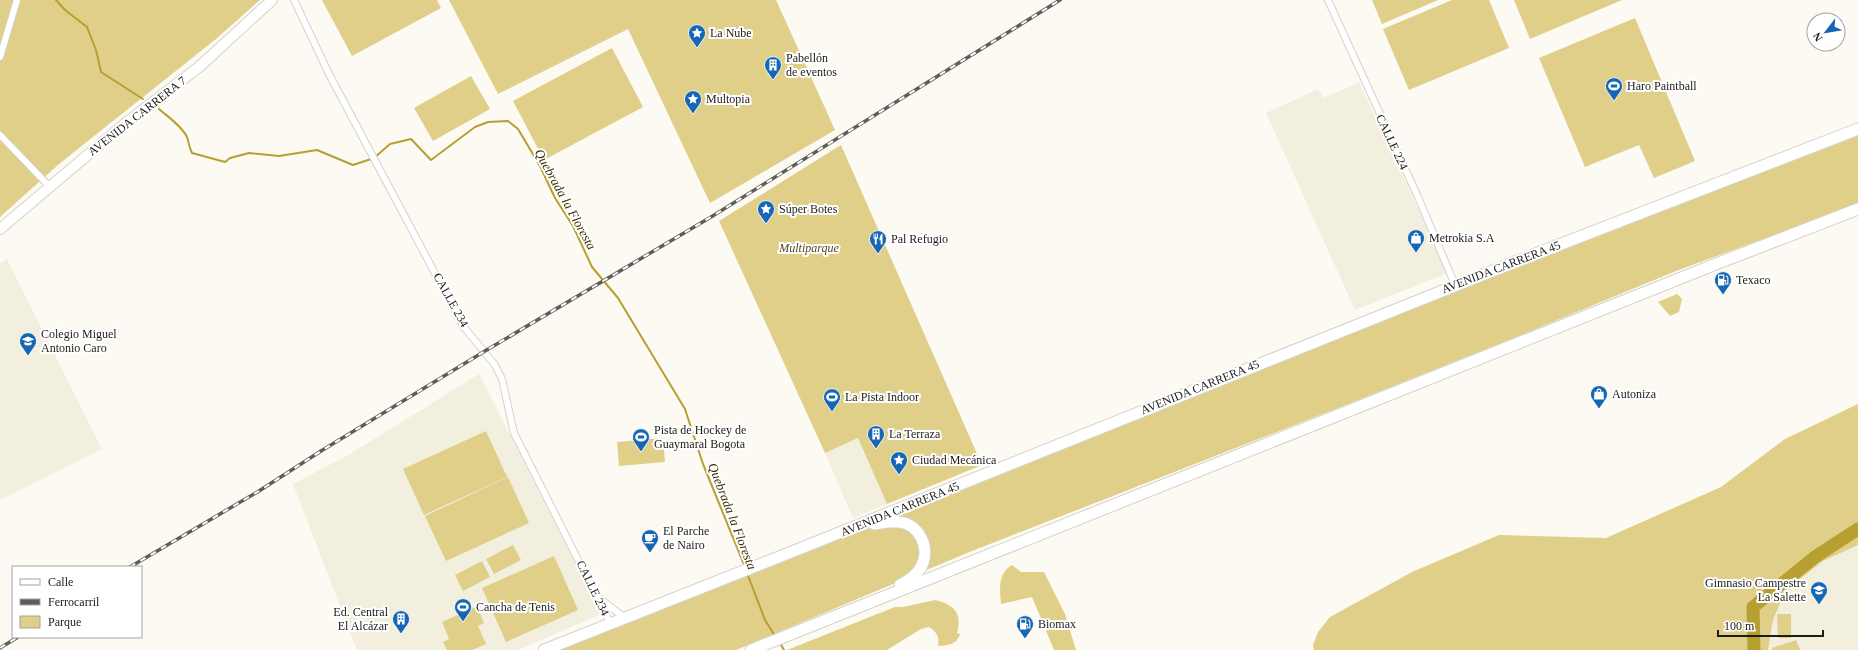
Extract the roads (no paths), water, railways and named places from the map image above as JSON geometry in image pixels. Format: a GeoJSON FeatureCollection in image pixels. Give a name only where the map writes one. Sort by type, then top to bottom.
{"type":"FeatureCollection","features":[{"type":"Feature","properties":{"kind":"highway","name":"AVENIDA CARRERA 45"},"geometry":{"type":"LineString","coordinates":[[544,650],[829,538],[1455,285],[1858,129]]}},
{"type":"Feature","properties":{"kind":"highway"},"geometry":{"type":"LineString","coordinates":[[751,650],[1716,264],[1858,210]]}},
{"type":"Feature","properties":{"kind":"highway"},"geometry":{"type":"LineString","coordinates":[[829,538],[874,524],[899,522],[906,523],[917,531],[924,545],[925,556],[922,566],[912,577],[851,610]]}},
{"type":"Feature","properties":{"kind":"main road","name":"AVENIDA CARRERA 7"},"geometry":{"type":"LineString","coordinates":[[0,229],[122,126],[199,67],[272,0]]}},
{"type":"Feature","properties":{"kind":"street"},"geometry":{"type":"LineString","coordinates":[[0,58],[17,0]]}},
{"type":"Feature","properties":{"kind":"street","name":"CALLE 234"},"geometry":{"type":"LineString","coordinates":[[294,0],[329,74],[463,326],[495,365],[502,379],[514,433],[610,623]]}},
{"type":"Feature","properties":{"kind":"street","name":"CALLE 224"},"geometry":{"type":"LineString","coordinates":[[1328,0],[1418,197],[1455,285]]}},
{"type":"Feature","properties":{"kind":"street"},"geometry":{"type":"LineString","coordinates":[[0,135],[50,187]]}},
{"type":"Feature","properties":{"kind":"street"},"geometry":{"type":"LineString","coordinates":[[598,597],[625,618]]}},
{"type":"Feature","properties":{"kind":"waterway","name":"Quebrada la Floresta"},"geometry":{"type":"LineString","coordinates":[[56,0],[65,10],[87,27],[96,50],[101,72],[143,99]]}},
{"type":"Feature","properties":{"kind":"waterway","name":"Quebrada la Floresta"},"geometry":{"type":"LineString","coordinates":[[159,109],[185,133],[192,153],[225,162],[230,158],[249,153],[279,156],[317,150],[353,165],[374,158],[390,144],[411,139],[431,160],[475,127],[488,122],[508,121],[518,129],[540,166],[555,198],[573,226],[592,267],[618,298],[685,409],[703,464],[745,567]]}},
{"type":"Feature","properties":{"kind":"waterway"},"geometry":{"type":"LineString","coordinates":[[1754,650],[1753,607],[1815,557],[1858,529]]}},
{"type":"Feature","properties":{"kind":"waterway","name":"Quebrada la Floresta"},"geometry":{"type":"LineString","coordinates":[[747,573],[765,620],[775,636]]}},
{"type":"Feature","properties":{"kind":"waterway","name":"Quebrada la Floresta"},"geometry":{"type":"LineString","coordinates":[[780,643],[784,650]]}},
{"type":"Feature","properties":{"kind":"railway"},"geometry":{"type":"LineString","coordinates":[[132,566],[259,491],[321,451],[485,351],[711,217],[1060,0]]}},
{"type":"Feature","properties":{"kind":"railway"},"geometry":{"type":"LineString","coordinates":[[0,648],[16,638]]}},
{"type":"Feature","properties":{"kind":"place","name":"La Nube"},"geometry":{"type":"Point","coordinates":[697,48]}},
{"type":"Feature","properties":{"kind":"place","name":"Pabellón de eventos"},"geometry":{"type":"Point","coordinates":[773,80]}},
{"type":"Feature","properties":{"kind":"place","name":"Haro Paintball"},"geometry":{"type":"Point","coordinates":[1614,101]}},
{"type":"Feature","properties":{"kind":"place","name":"Multopia"},"geometry":{"type":"Point","coordinates":[693,114]}},
{"type":"Feature","properties":{"kind":"place","name":"Súper Botes"},"geometry":{"type":"Point","coordinates":[766,224]}},
{"type":"Feature","properties":{"kind":"place","name":"Metrokia S.A"},"geometry":{"type":"Point","coordinates":[1416,253]}},
{"type":"Feature","properties":{"kind":"place","name":"Pal Refugio"},"geometry":{"type":"Point","coordinates":[878,254]}},
{"type":"Feature","properties":{"kind":"place","name":"Texaco"},"geometry":{"type":"Point","coordinates":[1723,295]}},
{"type":"Feature","properties":{"kind":"place","name":"Colegio Miguel Antonio Caro"},"geometry":{"type":"Point","coordinates":[28,356]}},
{"type":"Feature","properties":{"kind":"place","name":"Autoniza"},"geometry":{"type":"Point","coordinates":[1599,409]}},
{"type":"Feature","properties":{"kind":"place","name":"La Pista Indoor"},"geometry":{"type":"Point","coordinates":[832,412]}},
{"type":"Feature","properties":{"kind":"place","name":"La Terraza"},"geometry":{"type":"Point","coordinates":[876,449]}},
{"type":"Feature","properties":{"kind":"place","name":"Pista de Hockey de Guaymaral Bogota"},"geometry":{"type":"Point","coordinates":[641,452]}},
{"type":"Feature","properties":{"kind":"place","name":"Ciudad Mecánica"},"geometry":{"type":"Point","coordinates":[899,475]}},
{"type":"Feature","properties":{"kind":"place","name":"El Parche de Nairo"},"geometry":{"type":"Point","coordinates":[650,553]}},
{"type":"Feature","properties":{"kind":"place","name":"Gimnasio Campestre La Salette"},"geometry":{"type":"Point","coordinates":[1819,605]}},
{"type":"Feature","properties":{"kind":"place","name":"Cancha de Tenis"},"geometry":{"type":"Point","coordinates":[463,622]}},
{"type":"Feature","properties":{"kind":"place","name":"Ed. Central El Alcázar"},"geometry":{"type":"Point","coordinates":[401,634]}},
{"type":"Feature","properties":{"kind":"place","name":"Biomax"},"geometry":{"type":"Point","coordinates":[1025,639]}},
{"type":"Feature","properties":{"kind":"park label","name":"Multiparque"},"geometry":{"type":"Point","coordinates":[809,248]}}]}
